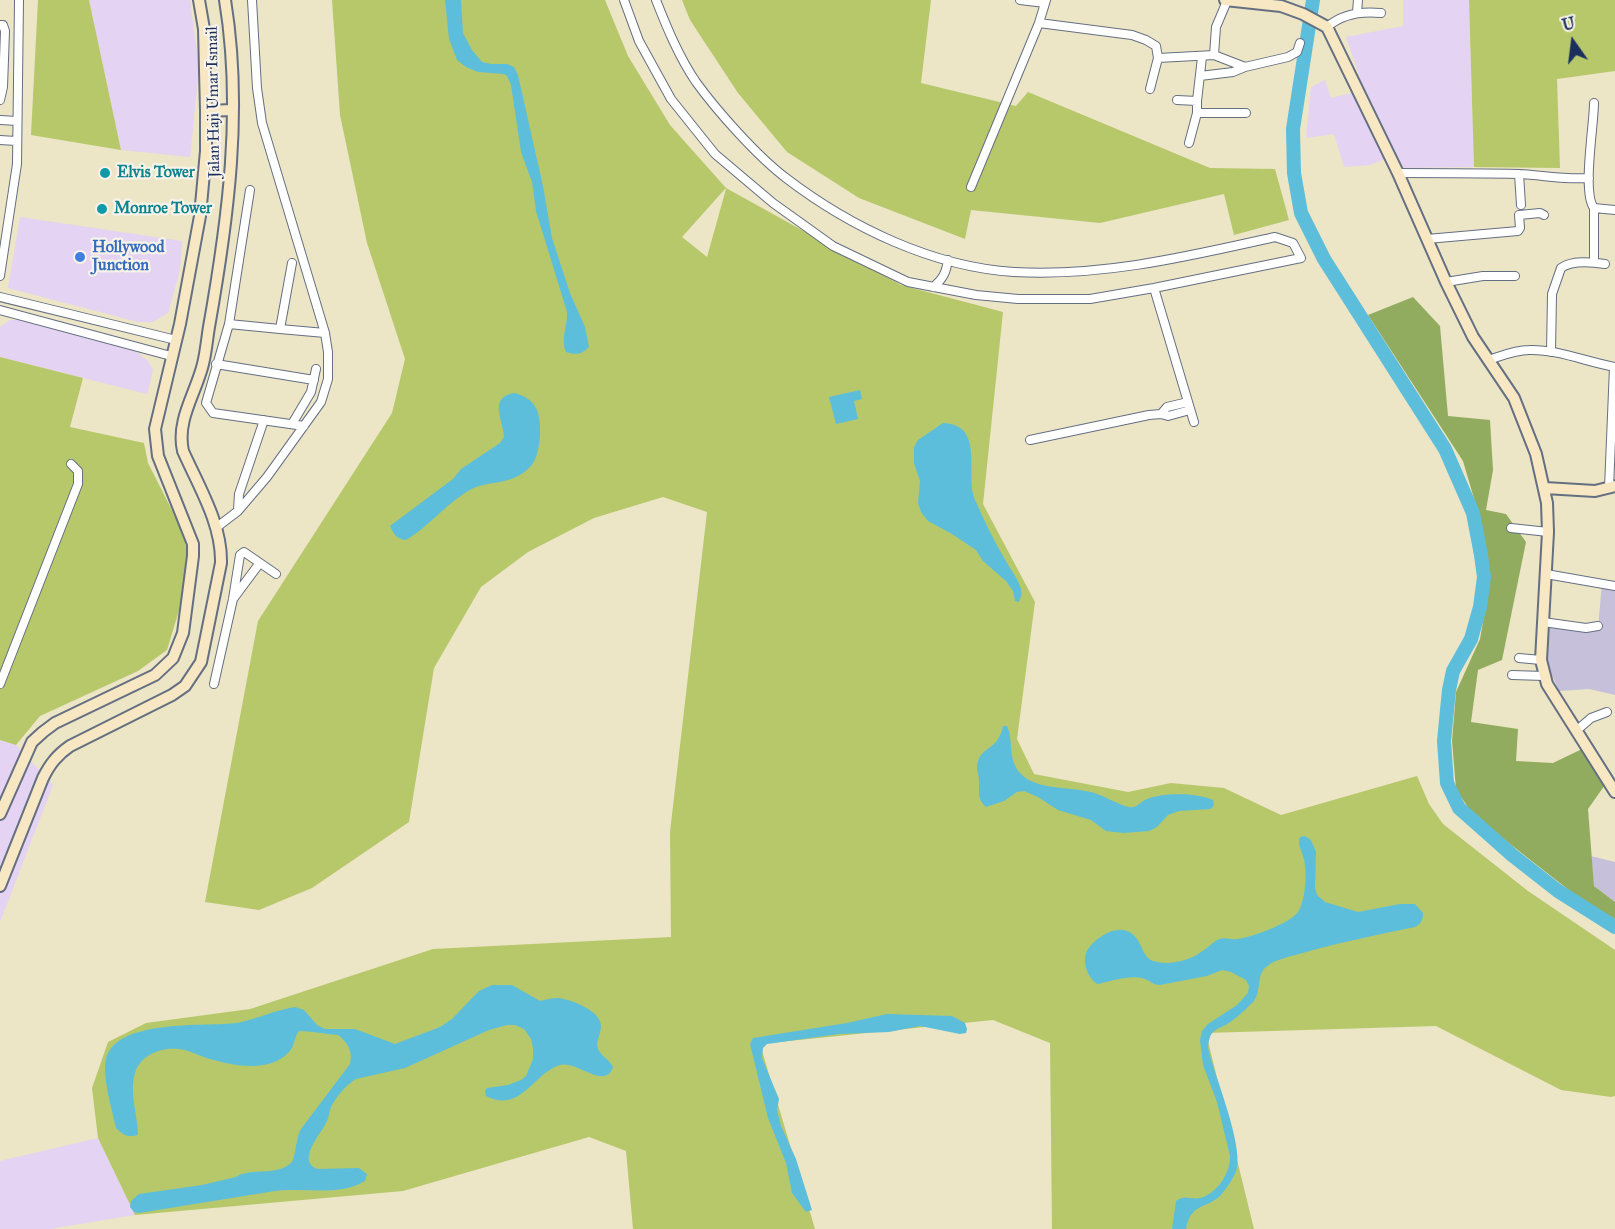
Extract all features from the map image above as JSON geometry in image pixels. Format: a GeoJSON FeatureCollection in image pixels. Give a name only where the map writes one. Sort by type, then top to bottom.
{"type":"FeatureCollection","features":[{"type":"Feature","properties":{"kind":"main road","name":"Jalan Haji Umar Ismail"},"geometry":{"type":"LineString","coordinates":[[0,814],[32,742],[56,723],[155,675],[173,658],[183,633],[193,544],[158,456],[155,429],[176,340],[200,216],[206,151],[206,111],[204,29],[199,0]]}},
{"type":"Feature","properties":{"kind":"main road","name":"Jalan Haji Umar Ismail"},"geometry":{"type":"LineString","coordinates":[[0,886],[43,778],[49,765],[58,754],[172,695],[185,686],[201,662],[221,563],[221,548],[217,527],[181,442],[185,413],[203,364],[223,252],[230,185],[232,110],[229,27],[225,0]]}},
{"type":"Feature","properties":{"kind":"main road"},"geometry":{"type":"LineString","coordinates":[[1226,1],[1258,2],[1281,6],[1326,26],[1398,173],[1426,239],[1473,337],[1514,398],[1536,454],[1545,488],[1548,532],[1541,660],[1544,676],[1615,792]]}},
{"type":"Feature","properties":{"kind":"main road"},"geometry":{"type":"LineString","coordinates":[[206,111],[232,110]]}},
{"type":"Feature","properties":{"kind":"main road"},"geometry":{"type":"LineString","coordinates":[[1545,488],[1595,491],[1612,487]]}},
{"type":"Feature","properties":{"kind":"street"},"geometry":{"type":"LineString","coordinates":[[0,276],[17,164],[19,0]]}},
{"type":"Feature","properties":{"kind":"street"},"geometry":{"type":"LineString","coordinates":[[217,527],[238,511],[267,477],[321,402],[328,379],[325,333],[262,123],[256,88],[252,0]]}},
{"type":"Feature","properties":{"kind":"street"},"geometry":{"type":"LineString","coordinates":[[624,0],[639,41],[671,99],[715,154],[773,203],[833,246],[908,282],[976,295],[1018,299],[1090,299],[1301,258],[1293,243],[1275,237],[1152,264],[1086,272],[1014,272],[948,260],[894,241],[840,214],[785,177],[741,135],[696,81],[668,31],[656,0]]}},
{"type":"Feature","properties":{"kind":"street"},"geometry":{"type":"LineString","coordinates":[[1357,12],[1358,0]]}},
{"type":"Feature","properties":{"kind":"street"},"geometry":{"type":"LineString","coordinates":[[971,187],[1039,23],[1044,2],[1024,1]]}},
{"type":"Feature","properties":{"kind":"street"},"geometry":{"type":"LineString","coordinates":[[1214,55],[1216,27],[1226,1]]}},
{"type":"Feature","properties":{"kind":"street"},"geometry":{"type":"LineString","coordinates":[[1326,26],[1357,12],[1381,13]]}},
{"type":"Feature","properties":{"kind":"street"},"geometry":{"type":"LineString","coordinates":[[1039,23],[1132,35],[1146,39],[1156,46],[1158,58],[1150,89]]}},
{"type":"Feature","properties":{"kind":"street"},"geometry":{"type":"LineString","coordinates":[[0,25],[4,28],[1,71],[3,87],[0,100]]}},
{"type":"Feature","properties":{"kind":"street"},"geometry":{"type":"LineString","coordinates":[[1200,76],[1233,72],[1288,57],[1297,52],[1300,44]]}},
{"type":"Feature","properties":{"kind":"street"},"geometry":{"type":"LineString","coordinates":[[1158,58],[1214,55],[1245,67]]}},
{"type":"Feature","properties":{"kind":"street"},"geometry":{"type":"LineString","coordinates":[[1189,143],[1197,113],[1202,57]]}},
{"type":"Feature","properties":{"kind":"street"},"geometry":{"type":"LineString","coordinates":[[1177,100],[1197,100]]}},
{"type":"Feature","properties":{"kind":"street"},"geometry":{"type":"LineString","coordinates":[[1594,103],[1589,178],[1590,202],[1594,208],[1594,262]]}},
{"type":"Feature","properties":{"kind":"street"},"geometry":{"type":"LineString","coordinates":[[1197,113],[1246,113]]}},
{"type":"Feature","properties":{"kind":"street"},"geometry":{"type":"LineString","coordinates":[[0,120],[17,121]]}},
{"type":"Feature","properties":{"kind":"street"},"geometry":{"type":"LineString","coordinates":[[0,140],[16,141]]}},
{"type":"Feature","properties":{"kind":"street"},"geometry":{"type":"LineString","coordinates":[[1398,173],[1519,174],[1553,176],[1567,180],[1589,178]]}},
{"type":"Feature","properties":{"kind":"street"},"geometry":{"type":"LineString","coordinates":[[1519,174],[1521,205]]}},
{"type":"Feature","properties":{"kind":"street"},"geometry":{"type":"LineString","coordinates":[[250,190],[229,324],[205,400],[213,413],[304,426]]}},
{"type":"Feature","properties":{"kind":"street"},"geometry":{"type":"LineString","coordinates":[[1594,208],[1615,210]]}},
{"type":"Feature","properties":{"kind":"street"},"geometry":{"type":"LineString","coordinates":[[1426,239],[1518,231],[1520,228],[1519,215],[1540,213],[1544,215]]}},
{"type":"Feature","properties":{"kind":"street"},"geometry":{"type":"LineString","coordinates":[[933,287],[947,271],[948,260]]}},
{"type":"Feature","properties":{"kind":"street"},"geometry":{"type":"LineString","coordinates":[[1551,352],[1552,294],[1561,268],[1567,264],[1594,262],[1605,264]]}},
{"type":"Feature","properties":{"kind":"street"},"geometry":{"type":"LineString","coordinates":[[280,328],[292,263]]}},
{"type":"Feature","properties":{"kind":"street"},"geometry":{"type":"LineString","coordinates":[[1446,282],[1483,276],[1515,276]]}},
{"type":"Feature","properties":{"kind":"street"},"geometry":{"type":"LineString","coordinates":[[1154,288],[1194,422]]}},
{"type":"Feature","properties":{"kind":"street"},"geometry":{"type":"LineString","coordinates":[[0,297],[176,340]]}},
{"type":"Feature","properties":{"kind":"street"},"geometry":{"type":"LineString","coordinates":[[0,310],[171,356]]}},
{"type":"Feature","properties":{"kind":"street"},"geometry":{"type":"LineString","coordinates":[[229,324],[325,333]]}},
{"type":"Feature","properties":{"kind":"street"},"geometry":{"type":"LineString","coordinates":[[117,341],[121,327]]}},
{"type":"Feature","properties":{"kind":"street"},"geometry":{"type":"LineString","coordinates":[[1488,360],[1521,350],[1551,352],[1615,367],[1612,487]]}},
{"type":"Feature","properties":{"kind":"street"},"geometry":{"type":"LineString","coordinates":[[216,364],[314,380]]}},
{"type":"Feature","properties":{"kind":"street"},"geometry":{"type":"LineString","coordinates":[[292,424],[311,392],[316,369]]}},
{"type":"Feature","properties":{"kind":"street"},"geometry":{"type":"LineString","coordinates":[[1030,440],[1161,414],[1167,407],[1189,406]]}},
{"type":"Feature","properties":{"kind":"street"},"geometry":{"type":"LineString","coordinates":[[238,511],[239,494],[264,420]]}},
{"type":"Feature","properties":{"kind":"street"},"geometry":{"type":"LineString","coordinates":[[0,684],[78,484],[78,471],[71,464]]}},
{"type":"Feature","properties":{"kind":"street"},"geometry":{"type":"LineString","coordinates":[[1511,528],[1548,532]]}},
{"type":"Feature","properties":{"kind":"street"},"geometry":{"type":"LineString","coordinates":[[214,684],[233,599],[240,555],[244,552],[276,574]]}},
{"type":"Feature","properties":{"kind":"street"},"geometry":{"type":"LineString","coordinates":[[221,563],[238,566]]}},
{"type":"Feature","properties":{"kind":"street"},"geometry":{"type":"LineString","coordinates":[[233,599],[259,564]]}},
{"type":"Feature","properties":{"kind":"street"},"geometry":{"type":"LineString","coordinates":[[1546,574],[1615,586]]}},
{"type":"Feature","properties":{"kind":"street"},"geometry":{"type":"LineString","coordinates":[[1543,622],[1586,628],[1598,626]]}},
{"type":"Feature","properties":{"kind":"street"},"geometry":{"type":"LineString","coordinates":[[1519,658],[1541,660]]}},
{"type":"Feature","properties":{"kind":"street"},"geometry":{"type":"LineString","coordinates":[[1512,675],[1544,676]]}},
{"type":"Feature","properties":{"kind":"street"},"geometry":{"type":"LineString","coordinates":[[1576,731],[1591,718],[1607,712]]}},
{"type":"Feature","properties":{"kind":"shaded area"},"geometry":{"type":"Polygon","coordinates":[[[89,0],[190,0],[199,68],[190,157],[121,150],[89,0]]]}},
{"type":"Feature","properties":{"kind":"shaded area"},"geometry":{"type":"Polygon","coordinates":[[[1403,0],[1469,0],[1474,167],[1404,168],[1395,155],[1370,165],[1344,167],[1334,134],[1306,138],[1311,87],[1325,80],[1331,98],[1364,90],[1346,37],[1403,26],[1403,0]]]}},
{"type":"Feature","properties":{"kind":"shaded area"},"geometry":{"type":"Polygon","coordinates":[[[20,217],[182,241],[180,270],[168,313],[153,322],[138,322],[8,288],[20,217]]]}},
{"type":"Feature","properties":{"kind":"shaded area"},"geometry":{"type":"Polygon","coordinates":[[[10,320],[23,320],[137,352],[148,361],[153,370],[147,394],[0,357],[0,327],[10,320]]]}},
{"type":"Feature","properties":{"kind":"shaded area"},"geometry":{"type":"Polygon","coordinates":[[[1602,582],[1615,586],[1615,695],[1589,689],[1559,691],[1546,662],[1548,622],[1598,629],[1602,582]]]}},
{"type":"Feature","properties":{"kind":"shaded area"},"geometry":{"type":"Polygon","coordinates":[[[0,740],[16,745],[53,785],[0,922],[0,740]]]}},
{"type":"Feature","properties":{"kind":"shaded area"},"geometry":{"type":"Polygon","coordinates":[[[1591,856],[1615,862],[1615,902],[1594,886],[1591,856]]]}},
{"type":"Feature","properties":{"kind":"shaded area"},"geometry":{"type":"Polygon","coordinates":[[[98,1138],[135,1215],[50,1229],[0,1229],[0,1161],[98,1138]]]}},
{"type":"Feature","properties":{"kind":"green space"},"geometry":{"type":"Polygon","coordinates":[[[38,0],[89,0],[121,150],[31,135],[38,0]]]}},
{"type":"Feature","properties":{"kind":"green space"},"geometry":{"type":"Polygon","coordinates":[[[332,0],[605,0],[628,56],[670,125],[726,188],[901,285],[1003,312],[983,504],[1035,602],[1017,739],[1034,774],[1128,792],[1171,783],[1224,788],[1281,815],[1417,776],[1429,804],[1443,824],[1528,891],[1615,950],[1615,1096],[1561,1090],[1436,1026],[1206,1033],[1254,1229],[1052,1229],[1050,1043],[993,1020],[760,1044],[815,1229],[633,1229],[626,1151],[589,1137],[403,1191],[135,1215],[98,1138],[92,1088],[108,1042],[146,1023],[250,1009],[433,949],[671,937],[670,832],[707,512],[663,497],[594,518],[528,552],[481,587],[434,668],[409,822],[312,888],[259,910],[205,902],[258,621],[392,413],[405,359],[367,243],[340,115],[332,0]],[[726,189],[682,237],[707,257],[726,189]]]}},
{"type":"Feature","properties":{"kind":"green space"},"geometry":{"type":"Polygon","coordinates":[[[682,0],[931,0],[921,83],[1016,106],[1028,92],[1210,168],[1275,169],[1289,220],[1234,235],[1224,194],[1100,223],[971,210],[965,239],[859,198],[787,152],[738,93],[690,20],[682,0]]]}},
{"type":"Feature","properties":{"kind":"green space"},"geometry":{"type":"Polygon","coordinates":[[[1469,0],[1615,0],[1615,71],[1557,79],[1560,168],[1474,167],[1469,0]]]}},
{"type":"Feature","properties":{"kind":"green space"},"geometry":{"type":"Polygon","coordinates":[[[1413,297],[1440,326],[1448,416],[1490,420],[1493,470],[1486,510],[1506,514],[1526,542],[1502,660],[1478,670],[1471,722],[1518,729],[1516,761],[1553,763],[1582,749],[1607,782],[1588,809],[1594,886],[1615,902],[1615,919],[1579,898],[1473,815],[1456,789],[1452,741],[1456,692],[1480,639],[1490,582],[1478,512],[1463,461],[1368,315],[1413,297]]]}},
{"type":"Feature","properties":{"kind":"green space"},"geometry":{"type":"Polygon","coordinates":[[[0,357],[83,378],[70,427],[144,443],[148,463],[183,532],[191,571],[167,650],[138,671],[40,716],[16,745],[0,740],[0,357]]]}},
{"type":"Feature","properties":{"kind":"water"},"geometry":{"type":"Polygon","coordinates":[[[445,0],[461,0],[463,33],[482,62],[507,64],[514,67],[518,75],[543,186],[552,238],[570,293],[585,327],[589,347],[581,353],[566,352],[564,347],[567,312],[536,211],[532,182],[521,152],[511,85],[504,74],[478,72],[457,60],[449,39],[445,0]]]}},
{"type":"Feature","properties":{"kind":"water"},"geometry":{"type":"Polygon","coordinates":[[[860,390],[862,399],[854,401],[858,419],[836,424],[829,397],[860,390]]]}},
{"type":"Feature","properties":{"kind":"water"},"geometry":{"type":"Polygon","coordinates":[[[514,393],[524,396],[534,405],[540,421],[539,446],[531,466],[516,477],[468,491],[406,540],[394,534],[390,526],[453,479],[461,469],[500,443],[504,437],[499,404],[501,399],[514,393]]]}},
{"type":"Feature","properties":{"kind":"water"},"geometry":{"type":"Polygon","coordinates":[[[943,423],[957,426],[965,433],[969,442],[976,502],[999,550],[1020,585],[1019,602],[1015,601],[1013,591],[1006,581],[983,561],[976,550],[928,521],[921,512],[918,503],[920,481],[914,463],[914,447],[918,440],[943,423]]]}},
{"type":"Feature","properties":{"kind":"water"},"geometry":{"type":"Polygon","coordinates":[[[1003,726],[1007,726],[1009,731],[1016,767],[1020,773],[1035,782],[1091,792],[1131,807],[1152,797],[1170,795],[1206,798],[1213,800],[1214,805],[1211,809],[1179,811],[1168,815],[1157,827],[1149,831],[1124,833],[1106,831],[1091,820],[1058,810],[1024,791],[986,807],[980,797],[977,764],[980,756],[998,739],[1003,726]]]}},
{"type":"Feature","properties":{"kind":"water"},"geometry":{"type":"Polygon","coordinates":[[[1305,836],[1311,840],[1316,852],[1315,888],[1317,895],[1325,902],[1358,912],[1400,904],[1415,904],[1423,913],[1422,920],[1415,927],[1328,946],[1272,963],[1262,972],[1253,1002],[1235,1019],[1213,1032],[1208,1048],[1236,1142],[1237,1168],[1220,1196],[1191,1215],[1186,1229],[1172,1229],[1176,1201],[1182,1198],[1206,1196],[1222,1182],[1228,1169],[1230,1156],[1217,1102],[1203,1065],[1200,1040],[1202,1031],[1208,1024],[1237,1005],[1248,993],[1249,986],[1246,980],[1222,970],[1207,976],[1160,985],[1137,977],[1098,984],[1088,973],[1085,963],[1086,953],[1098,938],[1112,931],[1125,930],[1132,933],[1145,955],[1150,959],[1163,963],[1176,962],[1196,955],[1219,939],[1251,936],[1287,921],[1298,912],[1303,900],[1305,871],[1299,843],[1300,837],[1305,836]]]}},
{"type":"Feature","properties":{"kind":"water"},"geometry":{"type":"Polygon","coordinates":[[[492,985],[512,985],[540,1001],[559,998],[591,1011],[600,1021],[601,1029],[597,1046],[613,1067],[609,1074],[597,1076],[574,1067],[560,1065],[509,1100],[498,1100],[486,1096],[487,1088],[508,1085],[521,1080],[526,1076],[533,1059],[531,1039],[524,1029],[515,1025],[507,1025],[489,1030],[405,1068],[356,1079],[338,1095],[327,1121],[312,1146],[309,1160],[318,1169],[359,1168],[367,1174],[365,1181],[355,1186],[333,1190],[275,1191],[139,1213],[134,1212],[130,1207],[131,1201],[139,1194],[202,1185],[242,1174],[286,1167],[293,1160],[301,1129],[350,1064],[351,1055],[347,1044],[338,1035],[308,1031],[299,1031],[289,1052],[281,1059],[262,1065],[230,1064],[179,1049],[166,1049],[154,1053],[143,1060],[136,1070],[133,1094],[138,1135],[128,1136],[116,1128],[105,1075],[106,1059],[113,1046],[126,1037],[164,1027],[237,1023],[295,1007],[304,1010],[317,1025],[325,1029],[355,1029],[395,1044],[440,1027],[452,1019],[479,991],[492,985]]]}},
{"type":"Feature","properties":{"kind":"water"},"geometry":{"type":"Polygon","coordinates":[[[887,1014],[952,1016],[965,1023],[967,1029],[966,1033],[960,1034],[920,1026],[889,1032],[839,1034],[767,1044],[763,1048],[762,1058],[779,1099],[777,1110],[781,1126],[796,1159],[812,1210],[806,1212],[792,1193],[786,1163],[768,1118],[750,1044],[753,1038],[847,1023],[887,1014]]]}},
{"type":"Feature","properties":{"kind":"waterway"},"geometry":{"type":"LineString","coordinates":[[1313,0],[1293,129],[1294,173],[1301,213],[1324,259],[1445,449],[1473,513],[1481,555],[1484,577],[1480,607],[1471,639],[1453,671],[1449,690],[1444,741],[1447,783],[1459,808],[1512,855],[1558,891],[1615,927]]}},
{"type":"Feature","properties":{"kind":"place","name":"Elvis Tower"},"geometry":{"type":"Point","coordinates":[105,173]}},
{"type":"Feature","properties":{"kind":"place","name":"Monroe Tower"},"geometry":{"type":"Point","coordinates":[102,209]}},
{"type":"Feature","properties":{"kind":"place","name":"Hollywood Junction"},"geometry":{"type":"Point","coordinates":[80,257]}}]}
